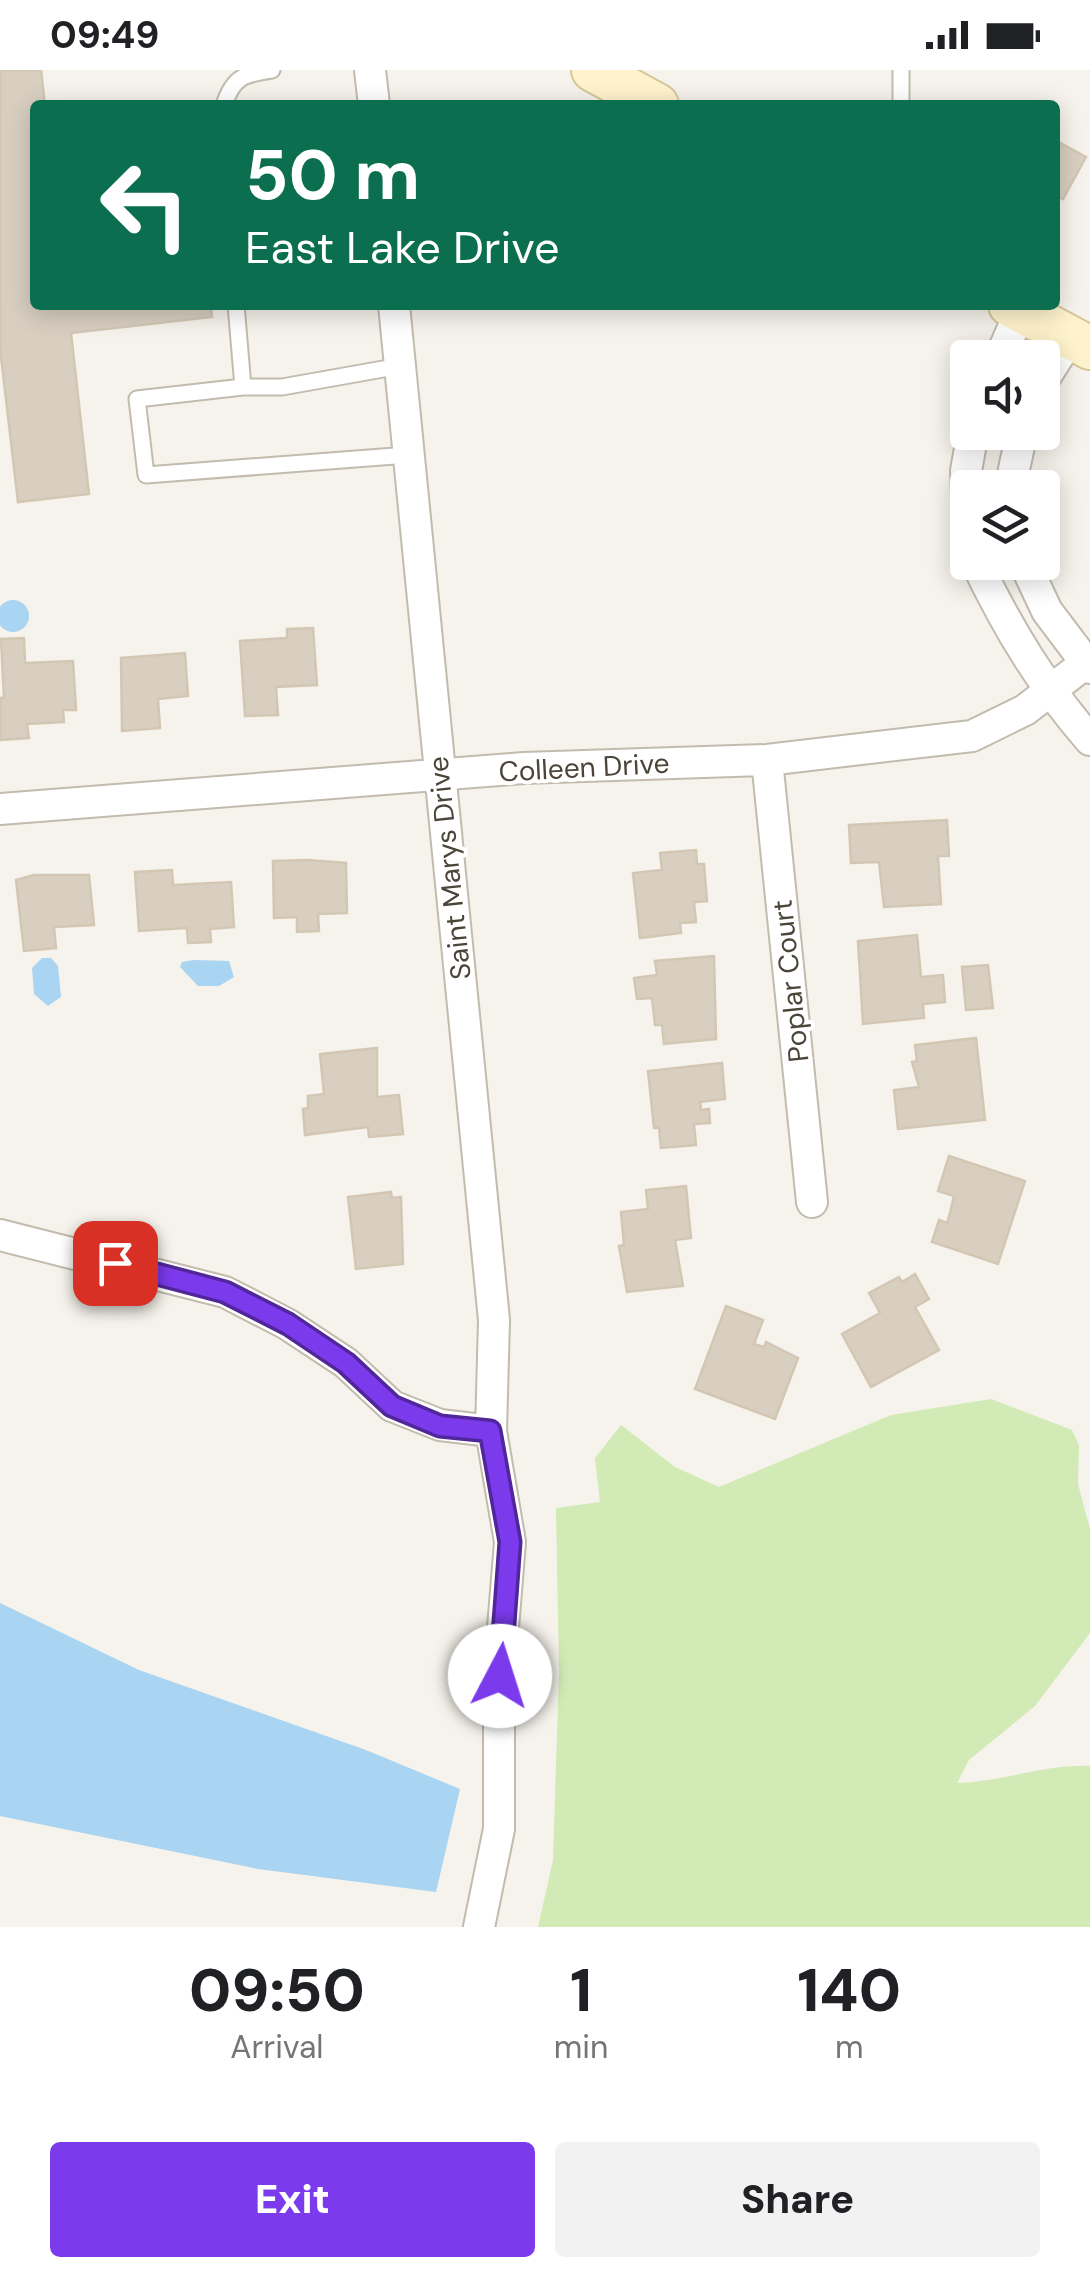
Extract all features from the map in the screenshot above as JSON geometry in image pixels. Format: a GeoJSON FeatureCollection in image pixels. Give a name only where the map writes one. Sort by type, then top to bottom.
{"type":"FeatureCollection","features":[{"type":"Feature","properties":{"kind":"main road"},"geometry":{"type":"LineString","coordinates":[[592,70],[648,100]]}},
{"type":"Feature","properties":{"kind":"main road"},"geometry":{"type":"LineString","coordinates":[[1019,310],[1080,343]]}},
{"type":"Feature","properties":{"kind":"street"},"geometry":{"type":"LineString","coordinates":[[370,70],[373,100]]}},
{"type":"Feature","properties":{"kind":"street","name":"Saint Marys Drive"},"geometry":{"type":"LineString","coordinates":[[394,310],[494,1320],[490,1431],[510,1542],[500,1676],[498,1829],[479,1927]]}},
{"type":"Feature","properties":{"kind":"street"},"geometry":{"type":"LineString","coordinates":[[1005,340],[1014,310]]}},
{"type":"Feature","properties":{"kind":"street"},"geometry":{"type":"LineString","coordinates":[[1060,364],[1080,343]]}},
{"type":"Feature","properties":{"kind":"street"},"geometry":{"type":"LineString","coordinates":[[985,580],[1004,621],[1048,692],[1090,740]]}},
{"type":"Feature","properties":{"kind":"street"},"geometry":{"type":"LineString","coordinates":[[1033,580],[1047,610],[1088,666]]}},
{"type":"Feature","properties":{"kind":"street","name":"Colleen Drive"},"geometry":{"type":"LineString","coordinates":[[0,809],[524,768],[767,760],[972,736],[1012,718],[1088,666]]}},
{"type":"Feature","properties":{"kind":"street","name":"Poplar Court"},"geometry":{"type":"LineString","coordinates":[[767,760],[812,1202]]}},
{"type":"Feature","properties":{"kind":"street"},"geometry":{"type":"LineString","coordinates":[[0,1235],[225,1292],[288,1324],[346,1363],[392,1406],[440,1426],[490,1431]]}},
{"type":"Feature","properties":{"kind":"lane"},"geometry":{"type":"LineString","coordinates":[[226,100],[230,85],[242,74],[272,70]]}},
{"type":"Feature","properties":{"kind":"lane"},"geometry":{"type":"LineString","coordinates":[[901,70],[901,100]]}},
{"type":"Feature","properties":{"kind":"lane"},"geometry":{"type":"LineString","coordinates":[[236,310],[243,387]]}},
{"type":"Feature","properties":{"kind":"lane"},"geometry":{"type":"LineString","coordinates":[[400,366],[282,387],[243,387],[137,399],[146,475],[408,455]]}},
{"type":"Feature","properties":{"kind":"green space"},"geometry":{"type":"Polygon","coordinates":[[[991,1399],[1072,1430],[1079,1445],[1078,1484],[1090,1529],[1090,1633],[1035,1706],[969,1760],[957,1783],[1090,1766],[1090,1927],[538,1927],[553,1860],[559,1673],[556,1508],[600,1502],[595,1458],[621,1425],[675,1467],[719,1487],[891,1415],[991,1399]]]}},
{"type":"Feature","properties":{"kind":"water"},"geometry":{"type":"Polygon","coordinates":[[[7,601],[19,601],[28,610],[28,622],[19,631],[7,631],[-1,623],[-1,609],[7,601]]]}},
{"type":"Feature","properties":{"kind":"water"},"geometry":{"type":"Polygon","coordinates":[[[42,958],[51,958],[58,966],[61,997],[48,1006],[34,994],[32,968],[42,958]]]}},
{"type":"Feature","properties":{"kind":"water"},"geometry":{"type":"Polygon","coordinates":[[[229,961],[234,977],[219,986],[198,986],[180,967],[182,962],[229,961]]]}},
{"type":"Feature","properties":{"kind":"water"},"geometry":{"type":"Polygon","coordinates":[[[0,1603],[139,1670],[366,1750],[460,1789],[436,1892],[258,1869],[0,1816],[0,1603]]]}},
{"type":"Feature","properties":{"kind":"building"},"geometry":{"type":"Polygon","coordinates":[[[0,70],[41,70],[44,100],[30,100],[30,310],[211,310],[212,317],[71,333],[89,494],[18,502],[0,348],[0,70]]]}},
{"type":"Feature","properties":{"kind":"building"},"geometry":{"type":"Polygon","coordinates":[[[1060,143],[1086,157],[1063,199],[1060,198],[1060,143]]]}},
{"type":"Feature","properties":{"kind":"building"},"geometry":{"type":"Polygon","coordinates":[[[313,628],[317,685],[276,687],[278,715],[245,716],[240,641],[287,638],[287,629],[313,628]]]}},
{"type":"Feature","properties":{"kind":"building"},"geometry":{"type":"Polygon","coordinates":[[[24,638],[25,663],[73,661],[76,710],[63,710],[64,722],[27,724],[29,738],[0,740],[0,698],[4,698],[1,639],[24,638]]]}},
{"type":"Feature","properties":{"kind":"building"},"geometry":{"type":"Polygon","coordinates":[[[185,653],[188,696],[158,699],[160,728],[122,731],[121,658],[185,653]]]}},
{"type":"Feature","properties":{"kind":"building"},"geometry":{"type":"Polygon","coordinates":[[[947,820],[949,856],[938,856],[941,904],[884,907],[879,862],[851,863],[849,825],[947,820]]]}},
{"type":"Feature","properties":{"kind":"building"},"geometry":{"type":"Polygon","coordinates":[[[696,850],[697,864],[704,864],[707,901],[694,902],[696,922],[680,923],[681,933],[640,938],[633,873],[662,870],[660,853],[696,850]]]}},
{"type":"Feature","properties":{"kind":"building"},"geometry":{"type":"Polygon","coordinates":[[[273,861],[346,863],[347,913],[318,914],[319,931],[297,932],[297,917],[274,918],[273,861]]]}},
{"type":"Feature","properties":{"kind":"building"},"geometry":{"type":"Polygon","coordinates":[[[172,870],[173,885],[231,882],[234,927],[210,929],[211,942],[188,943],[187,928],[139,931],[135,872],[172,870]]]}},
{"type":"Feature","properties":{"kind":"building"},"geometry":{"type":"Polygon","coordinates":[[[34,875],[89,875],[94,925],[54,927],[56,948],[24,951],[16,880],[34,875]]]}},
{"type":"Feature","properties":{"kind":"building"},"geometry":{"type":"Polygon","coordinates":[[[917,935],[921,977],[943,975],[945,1002],[923,1004],[924,1018],[863,1024],[858,941],[917,935]]]}},
{"type":"Feature","properties":{"kind":"building"},"geometry":{"type":"Polygon","coordinates":[[[714,956],[716,1039],[664,1044],[662,1025],[655,1025],[652,998],[637,999],[634,978],[657,975],[655,961],[714,956]]]}},
{"type":"Feature","properties":{"kind":"building"},"geometry":{"type":"Polygon","coordinates":[[[988,965],[993,1008],[966,1010],[962,967],[988,965]]]}},
{"type":"Feature","properties":{"kind":"building"},"geometry":{"type":"Polygon","coordinates":[[[976,1038],[985,1120],[898,1129],[894,1090],[919,1087],[912,1062],[917,1061],[915,1045],[976,1038]]]}},
{"type":"Feature","properties":{"kind":"building"},"geometry":{"type":"Polygon","coordinates":[[[377,1048],[377,1097],[399,1095],[403,1134],[369,1137],[368,1127],[305,1135],[303,1109],[308,1108],[308,1096],[324,1094],[320,1054],[377,1048]]]}},
{"type":"Feature","properties":{"kind":"building"},"geometry":{"type":"Polygon","coordinates":[[[722,1063],[725,1099],[700,1102],[701,1110],[709,1109],[710,1123],[694,1124],[696,1145],[661,1148],[659,1128],[654,1128],[648,1071],[722,1063]]]}},
{"type":"Feature","properties":{"kind":"building"},"geometry":{"type":"Polygon","coordinates":[[[949,1156],[1025,1181],[998,1264],[932,1242],[939,1220],[947,1223],[954,1196],[938,1191],[949,1156]]]}},
{"type":"Feature","properties":{"kind":"building"},"geometry":{"type":"Polygon","coordinates":[[[686,1186],[691,1238],[675,1240],[683,1286],[627,1292],[619,1246],[624,1245],[621,1212],[648,1209],[646,1190],[686,1186]]]}},
{"type":"Feature","properties":{"kind":"building"},"geometry":{"type":"Polygon","coordinates":[[[391,1192],[392,1198],[401,1197],[403,1264],[356,1269],[348,1197],[391,1192]]]}},
{"type":"Feature","properties":{"kind":"building"},"geometry":{"type":"Polygon","coordinates":[[[915,1274],[929,1299],[915,1307],[939,1350],[871,1387],[842,1334],[880,1313],[869,1293],[899,1277],[902,1282],[915,1274]]]}},
{"type":"Feature","properties":{"kind":"building"},"geometry":{"type":"Polygon","coordinates":[[[726,1306],[763,1320],[754,1344],[764,1347],[766,1342],[798,1358],[775,1419],[695,1389],[726,1306]]]}},
{"type":"Feature","properties":{"kind":"route"},"geometry":{"type":"LineString","coordinates":[[115,1263],[225,1292],[288,1324],[346,1363],[392,1406],[440,1426],[490,1431],[502,1475],[510,1542],[500,1676]]}}]}
